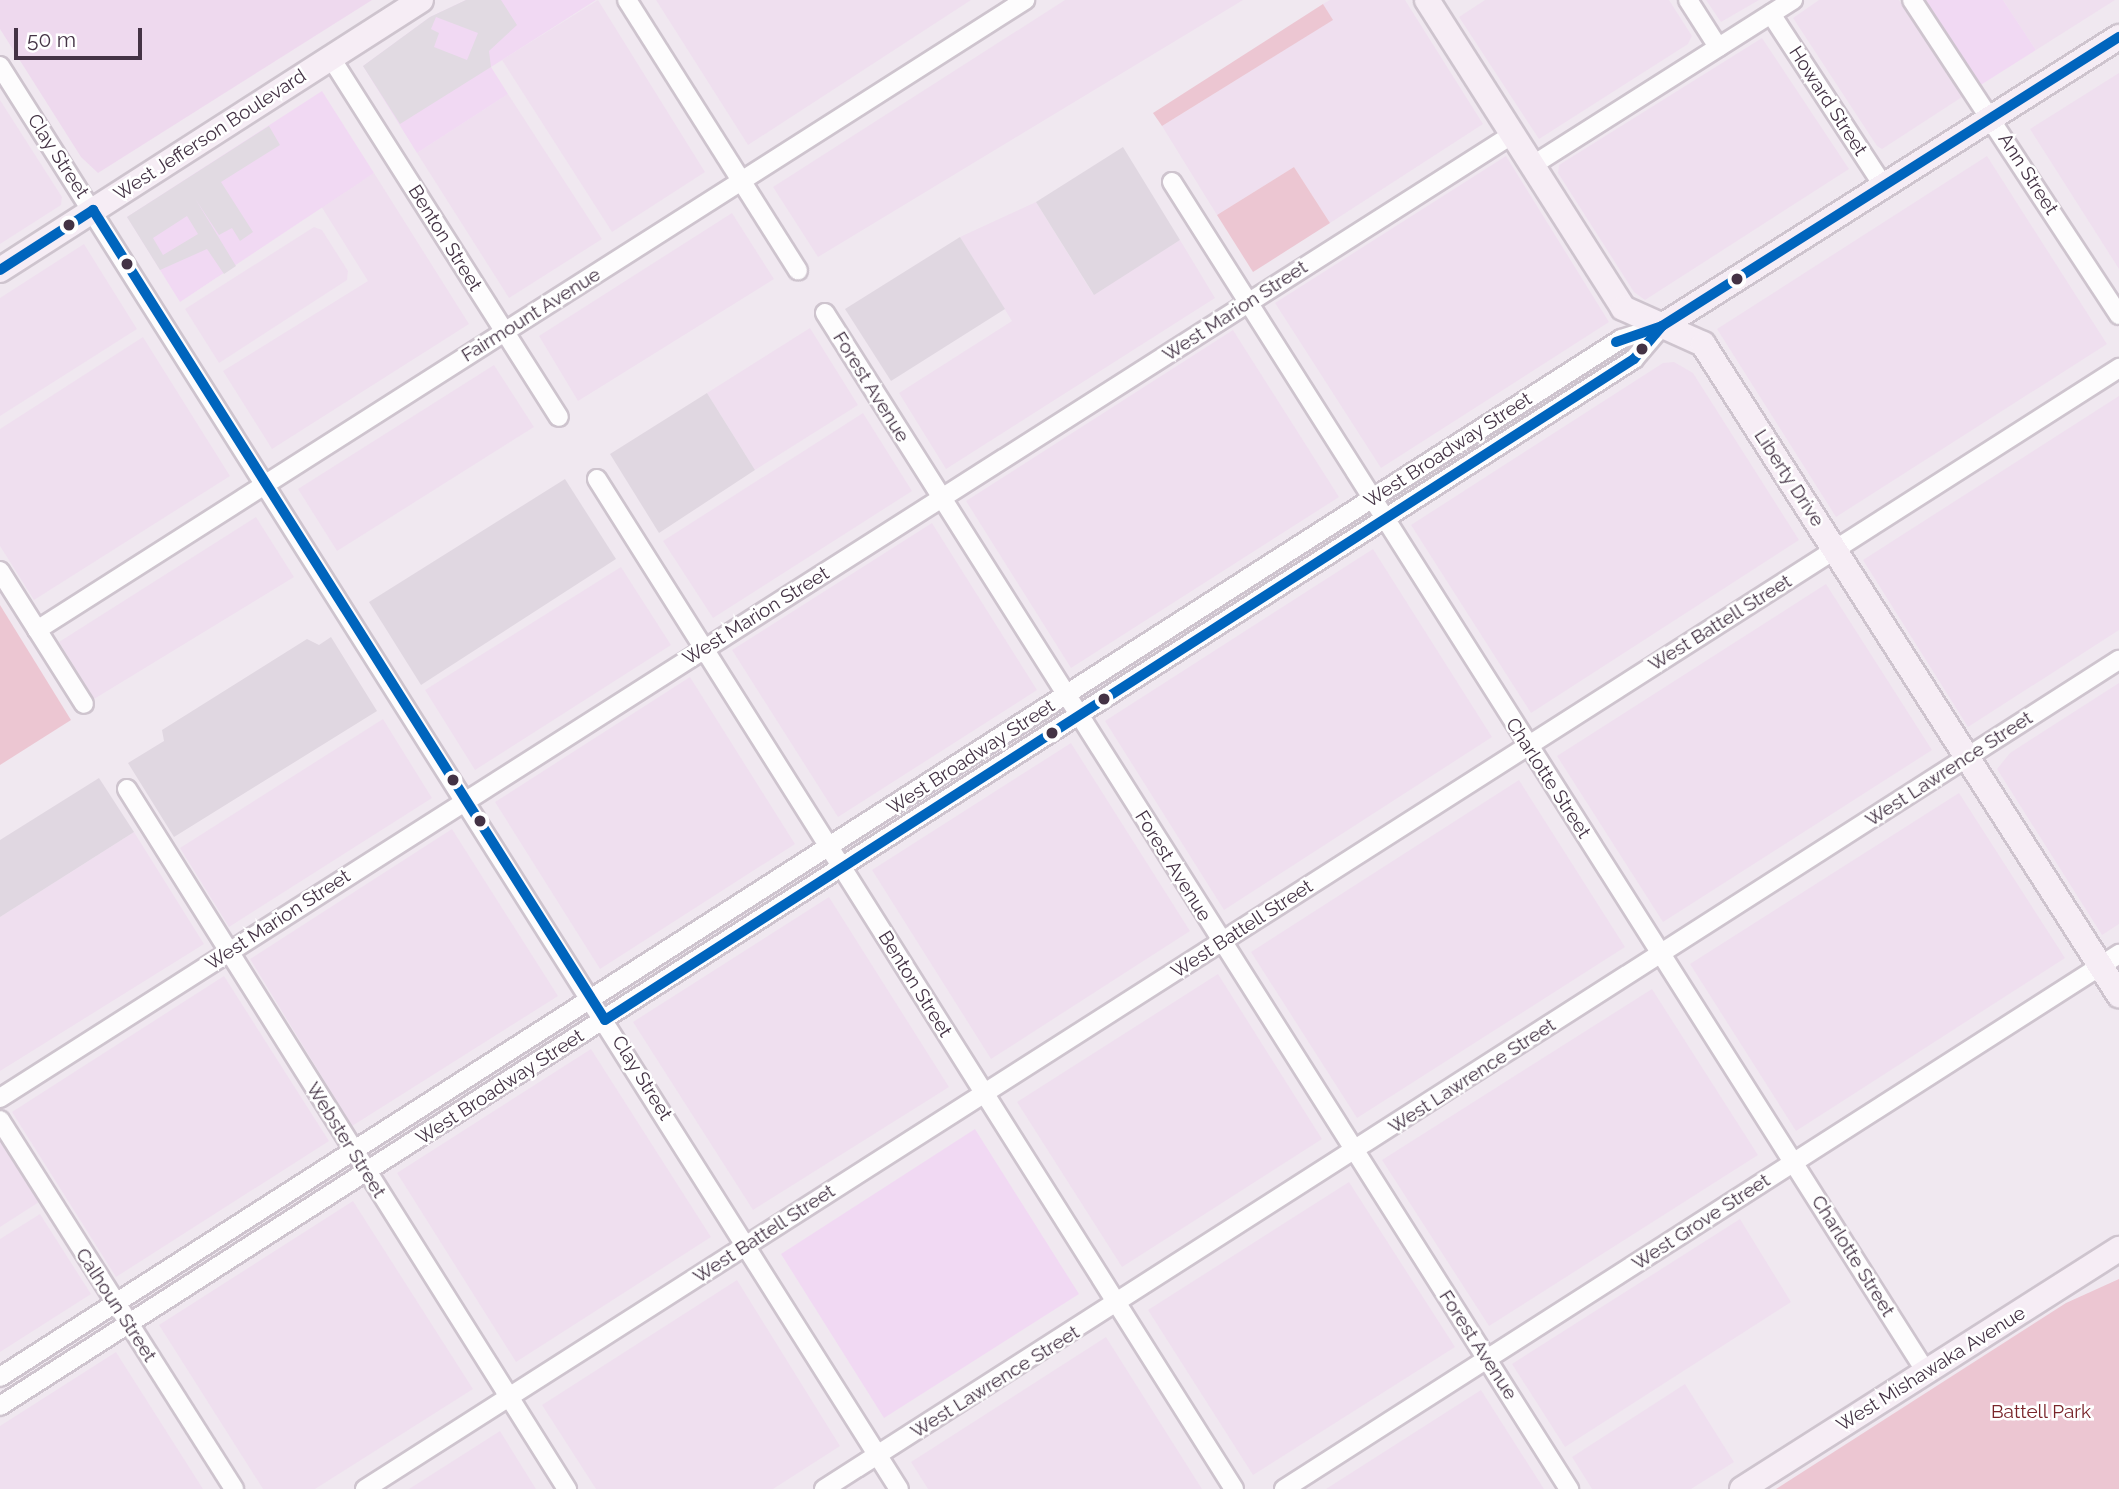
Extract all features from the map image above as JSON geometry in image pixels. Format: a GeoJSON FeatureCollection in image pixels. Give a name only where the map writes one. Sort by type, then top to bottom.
{"type":"FeatureCollection","features":[{"type":"Feature","properties":{"kind":"street","name":"West Jefferson Boulevard"},"geometry":{"type":"LineString","coordinates":[[0,270],[421,0]]}},
{"type":"Feature","properties":{"kind":"street"},"geometry":{"type":"LineString","coordinates":[[627,0],[798,270]]}},
{"type":"Feature","properties":{"kind":"street","name":"Fairmount Avenue"},"geometry":{"type":"LineString","coordinates":[[37,630],[1025,0]]}},
{"type":"Feature","properties":{"kind":"street","name":"Liberty Drive"},"geometry":{"type":"LineString","coordinates":[[1427,0],[1623,308],[1703,344],[1967,758],[2110,960],[2119,995]]}},
{"type":"Feature","properties":{"kind":"street"},"geometry":{"type":"LineString","coordinates":[[1688,0],[1718,47]]}},
{"type":"Feature","properties":{"kind":"street"},"geometry":{"type":"LineString","coordinates":[[1533,165],[1793,0]]}},
{"type":"Feature","properties":{"kind":"street","name":"Ann Street"},"geometry":{"type":"LineString","coordinates":[[1912,0],[2119,315]]}},
{"type":"Feature","properties":{"kind":"street","name":"Howard Street"},"geometry":{"type":"LineString","coordinates":[[1771,14],[1884,187]]}},
{"type":"Feature","properties":{"kind":"street","name":"West Broadway Street"},"geometry":{"type":"LineString","coordinates":[[0,1377],[1621,339],[1662,326],[2119,37]]}},
{"type":"Feature","properties":{"kind":"street","name":"Benton Street"},"geometry":{"type":"LineString","coordinates":[[331,58],[559,417]]}},
{"type":"Feature","properties":{"kind":"street","name":"Clay Street"},"geometry":{"type":"LineString","coordinates":[[0,66],[592,999],[899,1489]]}},
{"type":"Feature","properties":{"kind":"street","name":"West Marion Street"},"geometry":{"type":"LineString","coordinates":[[0,1098],[465,799],[1513,134]]}},
{"type":"Feature","properties":{"kind":"street","name":"Charlotte Street"},"geometry":{"type":"LineString","coordinates":[[1172,182],[1926,1372]]}},
{"type":"Feature","properties":{"kind":"street","name":"Forest Avenue"},"geometry":{"type":"LineString","coordinates":[[825,313],[1569,1489]]}},
{"type":"Feature","properties":{"kind":"street","name":"West Broadway Street"},"geometry":{"type":"LineString","coordinates":[[0,1406],[1079,718],[1634,359],[1662,326]]}},
{"type":"Feature","properties":{"kind":"street","name":"West Battell Street"},"geometry":{"type":"LineString","coordinates":[[365,1489],[2119,368]]}},
{"type":"Feature","properties":{"kind":"street","name":"Benton Street"},"geometry":{"type":"LineString","coordinates":[[597,479],[1234,1489]]}},
{"type":"Feature","properties":{"kind":"street"},"geometry":{"type":"LineString","coordinates":[[0,571],[84,704]]}},
{"type":"Feature","properties":{"kind":"street","name":"West Lawrence Street"},"geometry":{"type":"LineString","coordinates":[[824,1489],[1117,1305],[2119,660]]}},
{"type":"Feature","properties":{"kind":"street","name":"Webster Street"},"geometry":{"type":"LineString","coordinates":[[127,789],[567,1489]]}},
{"type":"Feature","properties":{"kind":"street","name":"West Grove Street"},"geometry":{"type":"LineString","coordinates":[[1284,1489],[2110,960]]}},
{"type":"Feature","properties":{"kind":"street","name":"Calhoun Street"},"geometry":{"type":"LineString","coordinates":[[0,1120],[234,1489]]}},
{"type":"Feature","properties":{"kind":"street","name":"West Mishawaka Avenue"},"geometry":{"type":"LineString","coordinates":[[1742,1489],[2119,1249]]}},
{"type":"Feature","properties":{"kind":"shaded area"},"geometry":{"type":"Polygon","coordinates":[[[0,0],[372,0],[98,173],[81,157],[0,29],[0,0]]]}},
{"type":"Feature","properties":{"kind":"shaded area"},"geometry":{"type":"Polygon","coordinates":[[[466,0],[596,0],[491,67],[508,94],[417,153],[363,66],[430,17],[466,0]]]}},
{"type":"Feature","properties":{"kind":"shaded area"},"geometry":{"type":"Polygon","coordinates":[[[466,0],[501,0],[517,25],[489,51],[491,67],[400,124],[363,66],[430,17],[466,0]],[[436,17],[431,29],[439,33],[434,47],[467,60],[478,33],[436,17]]]}},
{"type":"Feature","properties":{"kind":"shaded area"},"geometry":{"type":"Polygon","coordinates":[[[598,0],[705,172],[612,232],[502,60],[598,0]]]}},
{"type":"Feature","properties":{"kind":"shaded area"},"geometry":{"type":"Polygon","coordinates":[[[656,0],[971,0],[748,145],[656,0]]]}},
{"type":"Feature","properties":{"kind":"shaded area"},"geometry":{"type":"Polygon","coordinates":[[[1065,0],[1243,0],[818,257],[773,187],[1065,0]]]}},
{"type":"Feature","properties":{"kind":"shaded area"},"geometry":{"type":"Polygon","coordinates":[[[1330,0],[1405,0],[1483,124],[1330,223],[1294,167],[1217,215],[1162,126],[1332,20],[1323,4],[1330,0]]]}},
{"type":"Feature","properties":{"kind":"shaded area"},"geometry":{"type":"Polygon","coordinates":[[[1485,0],[1669,0],[1692,36],[1688,44],[1539,139],[1459,17],[1485,0]]]}},
{"type":"Feature","properties":{"kind":"shaded area"},"geometry":{"type":"Polygon","coordinates":[[[1706,0],[1759,0],[1721,22],[1706,0]]]}},
{"type":"Feature","properties":{"kind":"shaded area"},"geometry":{"type":"Polygon","coordinates":[[[1819,0],[1899,0],[1962,97],[1882,149],[1877,146],[1793,18],[1819,0]]]}},
{"type":"Feature","properties":{"kind":"shaded area"},"geometry":{"type":"Polygon","coordinates":[[[2003,0],[2115,0],[2036,50],[2003,0]]]}},
{"type":"Feature","properties":{"kind":"shaded area"},"geometry":{"type":"Polygon","coordinates":[[[2003,0],[2036,50],[1979,86],[1924,2],[2003,0]]]}},
{"type":"Feature","properties":{"kind":"shaded area"},"geometry":{"type":"Polygon","coordinates":[[[1762,38],[1849,169],[1645,300],[1634,292],[1558,173],[1559,165],[1762,38]]]}},
{"type":"Feature","properties":{"kind":"shaded area"},"geometry":{"type":"Polygon","coordinates":[[[2119,73],[2119,269],[2030,129],[2119,73]]]}},
{"type":"Feature","properties":{"kind":"shaded area"},"geometry":{"type":"Polygon","coordinates":[[[322,91],[374,173],[180,302],[127,217],[322,91]]]}},
{"type":"Feature","properties":{"kind":"shaded area"},"geometry":{"type":"Polygon","coordinates":[[[508,94],[602,239],[509,298],[417,153],[508,94]]]}},
{"type":"Feature","properties":{"kind":"shaded area"},"geometry":{"type":"Polygon","coordinates":[[[0,100],[62,197],[61,205],[0,244],[0,100]]]}},
{"type":"Feature","properties":{"kind":"shaded area"},"geometry":{"type":"Polygon","coordinates":[[[269,126],[280,145],[221,182],[253,232],[240,241],[232,228],[219,235],[196,200],[236,266],[224,274],[207,249],[160,270],[127,217],[269,126]],[[187,216],[153,238],[163,255],[198,234],[187,216]]]}},
{"type":"Feature","properties":{"kind":"shaded area"},"geometry":{"type":"Polygon","coordinates":[[[1123,147],[1180,240],[1094,295],[1036,202],[1123,147]]]}},
{"type":"Feature","properties":{"kind":"shaded area"},"geometry":{"type":"Polygon","coordinates":[[[1506,156],[1609,322],[1381,468],[1275,303],[1506,156]]]}},
{"type":"Feature","properties":{"kind":"shaded area"},"geometry":{"type":"Polygon","coordinates":[[[1987,156],[2107,344],[1836,517],[1717,329],[1987,156]]]}},
{"type":"Feature","properties":{"kind":"shaded area"},"geometry":{"type":"Polygon","coordinates":[[[374,173],[469,324],[272,449],[223,371],[368,281],[321,206],[374,173]]]}},
{"type":"Feature","properties":{"kind":"shaded area"},"geometry":{"type":"Polygon","coordinates":[[[1036,202],[1093,294],[1180,240],[1215,298],[946,469],[899,393],[1012,321],[960,237],[1036,202]]]}},
{"type":"Feature","properties":{"kind":"shaded area"},"geometry":{"type":"Polygon","coordinates":[[[732,213],[774,279],[578,401],[539,336],[732,213]]]}},
{"type":"Feature","properties":{"kind":"shaded area"},"geometry":{"type":"Polygon","coordinates":[[[314,227],[322,230],[348,271],[347,280],[219,363],[185,309],[314,227]]]}},
{"type":"Feature","properties":{"kind":"shaded area"},"geometry":{"type":"Polygon","coordinates":[[[960,237],[1005,309],[891,381],[845,309],[960,237]]]}},
{"type":"Feature","properties":{"kind":"shaded area"},"geometry":{"type":"Polygon","coordinates":[[[84,244],[137,329],[0,416],[0,298],[84,244]]]}},
{"type":"Feature","properties":{"kind":"shaded area"},"geometry":{"type":"Polygon","coordinates":[[[810,328],[858,405],[755,470],[707,393],[810,328]]]}},
{"type":"Feature","properties":{"kind":"shaded area"},"geometry":{"type":"Polygon","coordinates":[[[1233,330],[1339,497],[1071,668],[966,501],[1233,330]]]}},
{"type":"Feature","properties":{"kind":"shaded area"},"geometry":{"type":"Polygon","coordinates":[[[143,337],[230,476],[34,600],[0,546],[0,429],[143,337]]]}},
{"type":"Feature","properties":{"kind":"shaded area"},"geometry":{"type":"Polygon","coordinates":[[[1674,362],[1693,373],[1799,540],[1531,713],[1411,525],[1663,363],[1674,362]]]}},
{"type":"Feature","properties":{"kind":"shaded area"},"geometry":{"type":"Polygon","coordinates":[[[494,365],[534,427],[337,551],[298,489],[494,365]]]}},
{"type":"Feature","properties":{"kind":"shaded area"},"geometry":{"type":"Polygon","coordinates":[[[707,393],[755,470],[659,533],[610,454],[707,393]]]}},
{"type":"Feature","properties":{"kind":"shaded area"},"geometry":{"type":"Polygon","coordinates":[[[2119,396],[2119,630],[1968,727],[1863,560],[2119,396]]]}},
{"type":"Feature","properties":{"kind":"shaded area"},"geometry":{"type":"Polygon","coordinates":[[[863,413],[912,491],[713,618],[663,541],[863,413]]]}},
{"type":"Feature","properties":{"kind":"shaded area"},"geometry":{"type":"Polygon","coordinates":[[[565,479],[616,559],[421,685],[369,602],[565,479]]]}},
{"type":"Feature","properties":{"kind":"shaded area"},"geometry":{"type":"Polygon","coordinates":[[[256,517],[294,577],[94,699],[59,642],[256,517]]]}},
{"type":"Feature","properties":{"kind":"shaded area"},"geometry":{"type":"Polygon","coordinates":[[[932,523],[1037,690],[838,817],[732,650],[932,523]]]}},
{"type":"Feature","properties":{"kind":"shaded area"},"geometry":{"type":"Polygon","coordinates":[[[1373,549],[1492,737],[1224,910],[1105,721],[1373,549]]]}},
{"type":"Feature","properties":{"kind":"shaded area"},"geometry":{"type":"Polygon","coordinates":[[[621,567],[671,645],[475,770],[425,690],[621,567]]]}},
{"type":"Feature","properties":{"kind":"shaded area"},"geometry":{"type":"Polygon","coordinates":[[[1826,584],[1932,750],[1663,922],[1557,756],[1826,584]]]}},
{"type":"Feature","properties":{"kind":"shaded area"},"geometry":{"type":"Polygon","coordinates":[[[331,637],[377,711],[174,837],[128,763],[164,741],[162,730],[307,639],[319,645],[331,637]]]}},
{"type":"Feature","properties":{"kind":"shaded area"},"geometry":{"type":"Polygon","coordinates":[[[690,677],[795,844],[600,969],[495,802],[690,677]]]}},
{"type":"Feature","properties":{"kind":"shaded area"},"geometry":{"type":"Polygon","coordinates":[[[2119,683],[2119,924],[2102,935],[1997,769],[2010,753],[2119,683]]]}},
{"type":"Feature","properties":{"kind":"shaded area"},"geometry":{"type":"Polygon","coordinates":[[[383,719],[432,798],[229,927],[180,848],[383,719]]]}},
{"type":"Feature","properties":{"kind":"shaded area"},"geometry":{"type":"Polygon","coordinates":[[[1071,743],[1190,931],[991,1059],[872,870],[1071,743]]]}},
{"type":"Feature","properties":{"kind":"shaded area"},"geometry":{"type":"Polygon","coordinates":[[[99,778],[134,832],[0,917],[0,840],[99,778]]]}},
{"type":"Feature","properties":{"kind":"shaded area"},"geometry":{"type":"Polygon","coordinates":[[[1519,780],[1625,947],[1357,1118],[1251,952],[1519,780]]]}},
{"type":"Feature","properties":{"kind":"shaded area"},"geometry":{"type":"Polygon","coordinates":[[[1959,793],[2065,958],[1796,1131],[1690,964],[1959,793]]]}},
{"type":"Feature","properties":{"kind":"shaded area"},"geometry":{"type":"Polygon","coordinates":[[[452,829],[558,996],[352,1126],[250,959],[452,829]]]}},
{"type":"Feature","properties":{"kind":"shaded area"},"geometry":{"type":"Polygon","coordinates":[[[134,832],[204,944],[0,1071],[0,917],[134,832]]]}},
{"type":"Feature","properties":{"kind":"shaded area"},"geometry":{"type":"Polygon","coordinates":[[[829,897],[949,1087],[753,1210],[633,1022],[829,897]]]}},
{"type":"Feature","properties":{"kind":"shaded area"},"geometry":{"type":"Polygon","coordinates":[[[1218,974],[1322,1139],[1122,1267],[1017,1102],[1218,974]]]}},
{"type":"Feature","properties":{"kind":"shaded area"},"geometry":{"type":"Polygon","coordinates":[[[224,976],[329,1141],[116,1277],[12,1112],[224,976]]]}},
{"type":"Feature","properties":{"kind":"shaded area"},"geometry":{"type":"Polygon","coordinates":[[[1652,989],[1758,1155],[1489,1326],[1382,1160],[1652,989]]]}},
{"type":"Feature","properties":{"kind":"shaded area"},"geometry":{"type":"Polygon","coordinates":[[[591,1049],[711,1237],[516,1362],[397,1173],[591,1049]]]}},
{"type":"Feature","properties":{"kind":"shaded area"},"geometry":{"type":"Polygon","coordinates":[[[975,1129],[1079,1294],[884,1418],[781,1254],[975,1129]]]}},
{"type":"Feature","properties":{"kind":"shaded area"},"geometry":{"type":"Polygon","coordinates":[[[0,1141],[39,1202],[0,1227],[0,1141]]]}},
{"type":"Feature","properties":{"kind":"shaded area"},"geometry":{"type":"Polygon","coordinates":[[[1349,1182],[1455,1347],[1253,1475],[1148,1310],[1349,1182]]]}},
{"type":"Feature","properties":{"kind":"shaded area"},"geometry":{"type":"Polygon","coordinates":[[[353,1201],[473,1389],[315,1489],[263,1489],[159,1325],[353,1201]]]}},
{"type":"Feature","properties":{"kind":"shaded area"},"geometry":{"type":"Polygon","coordinates":[[[40,1214],[91,1294],[0,1352],[0,1239],[40,1214]]]}},
{"type":"Feature","properties":{"kind":"shaded area"},"geometry":{"type":"Polygon","coordinates":[[[1740,1219],[1791,1302],[1565,1447],[1512,1364],[1740,1219]]]}},
{"type":"Feature","properties":{"kind":"shaded area"},"geometry":{"type":"Polygon","coordinates":[[[737,1280],[840,1446],[773,1489],[596,1489],[542,1405],[737,1280]]]}},
{"type":"Feature","properties":{"kind":"shaded area"},"geometry":{"type":"Polygon","coordinates":[[[1106,1337],[1202,1489],[928,1489],[911,1462],[1106,1337]]]}},
{"type":"Feature","properties":{"kind":"shaded area"},"geometry":{"type":"Polygon","coordinates":[[[116,1352],[203,1489],[0,1489],[0,1426],[116,1352]]]}},
{"type":"Feature","properties":{"kind":"shaded area"},"geometry":{"type":"Polygon","coordinates":[[[1685,1384],[1734,1462],[1691,1489],[1592,1489],[1572,1457],[1685,1384]]]}},
{"type":"Feature","properties":{"kind":"shaded area"},"geometry":{"type":"Polygon","coordinates":[[[1481,1390],[1544,1489],[1326,1489],[1481,1390]]]}},
{"type":"Feature","properties":{"kind":"shaded area"},"geometry":{"type":"Polygon","coordinates":[[[500,1431],[536,1489],[409,1489],[500,1431]]]}},
{"type":"Feature","properties":{"kind":"green space"},"geometry":{"type":"Polygon","coordinates":[[[1323,4],[1333,20],[1162,126],[1153,113],[1323,4]]]}},
{"type":"Feature","properties":{"kind":"green space"},"geometry":{"type":"Polygon","coordinates":[[[1294,167],[1330,223],[1253,272],[1217,215],[1294,167]]]}},
{"type":"Feature","properties":{"kind":"green space"},"geometry":{"type":"Polygon","coordinates":[[[0,605],[71,720],[0,765],[0,605]]]}},
{"type":"Feature","properties":{"kind":"green space","name":"Battell Park"},"geometry":{"type":"Polygon","coordinates":[[[2119,1279],[2119,1489],[1776,1489],[2066,1303],[2119,1279]]]}},
{"type":"Feature","properties":{"kind":"transit line"},"geometry":{"type":"LineString","coordinates":[[1616,342],[1662,326],[2119,37]]}},
{"type":"Feature","properties":{"kind":"transit line"},"geometry":{"type":"LineString","coordinates":[[0,270],[93,210],[605,1020],[1634,359],[1662,326]]}}]}
